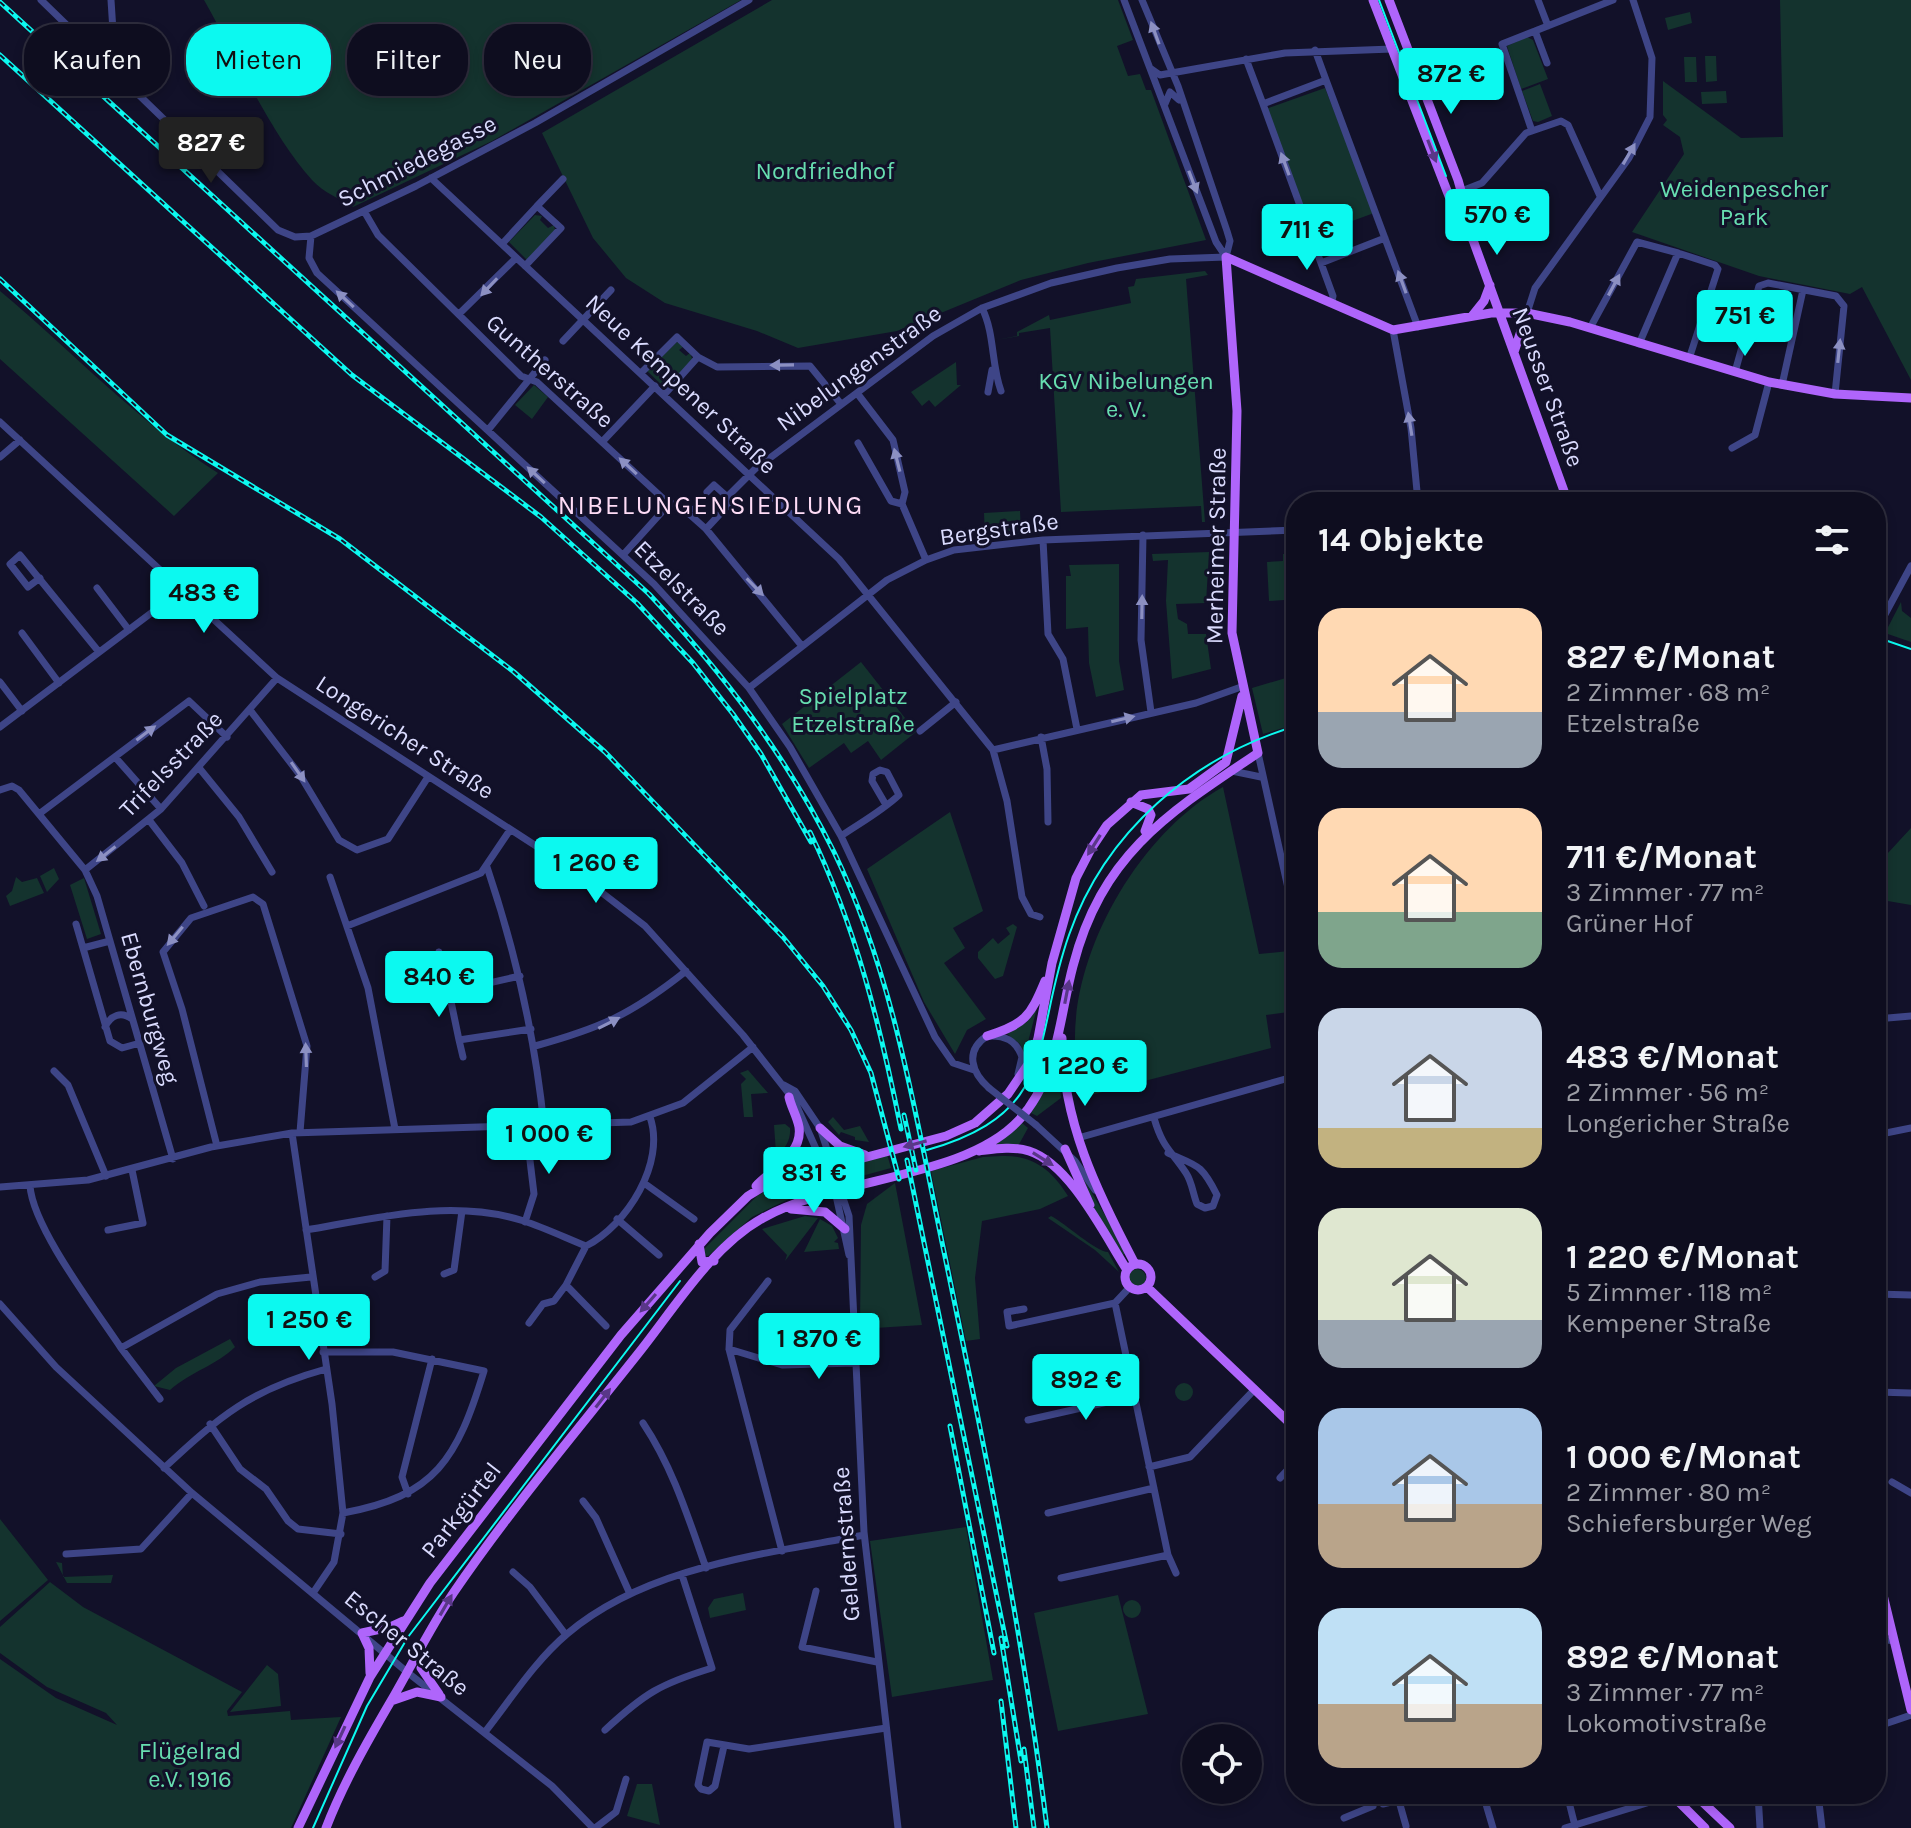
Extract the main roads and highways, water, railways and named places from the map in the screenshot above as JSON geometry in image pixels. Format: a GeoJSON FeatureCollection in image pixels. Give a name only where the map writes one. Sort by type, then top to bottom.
{"type":"FeatureCollection","features":[{"type":"Feature","properties":{"kind":"main road","name":"Neusser Straße"},"geometry":{"type":"LineString","coordinates":[[1373,0],[1449,196],[1473,240]]}},
{"type":"Feature","properties":{"kind":"main road","name":"Neusser Straße"},"geometry":{"type":"LineString","coordinates":[[1389,0],[1462,194],[1473,240],[1564,492]]}},
{"type":"Feature","properties":{"kind":"main road","name":"Merheimer Straße"},"geometry":{"type":"LineString","coordinates":[[1142,838],[1166,816],[1258,753],[1233,652],[1230,600],[1237,411],[1226,257],[1393,330],[1472,316]]}},
{"type":"Feature","properties":{"kind":"main road"},"geometry":{"type":"LineString","coordinates":[[1472,316],[1484,301],[1490,285]]}},
{"type":"Feature","properties":{"kind":"main road"},"geometry":{"type":"LineString","coordinates":[[1472,316],[1499,312],[1527,313],[1590,328],[1782,385],[1835,394],[1911,398]]}},
{"type":"Feature","properties":{"kind":"main road"},"geometry":{"type":"LineString","coordinates":[[1514,352],[1527,313]]}},
{"type":"Feature","properties":{"kind":"main road"},"geometry":{"type":"LineString","coordinates":[[987,1036],[1019,1025],[1026,1018],[1052,963],[1076,878],[1107,825],[1131,802],[1149,792],[1189,789],[1215,773],[1226,762],[1242,690]]}},
{"type":"Feature","properties":{"kind":"main road"},"geometry":{"type":"LineString","coordinates":[[968,1153],[1002,1134],[1027,1109],[1044,1082],[1062,1022],[1074,961],[1089,922],[1100,897],[1142,838],[1151,815],[1144,805],[1131,802]]}},
{"type":"Feature","properties":{"kind":"main road","name":"Parkgürtel"},"geometry":{"type":"LineString","coordinates":[[298,1828],[370,1677],[404,1620],[621,1335],[699,1244],[748,1196],[777,1179],[868,1156],[975,1123],[1008,1094],[1031,1060],[1052,963]]}},
{"type":"Feature","properties":{"kind":"main road"},"geometry":{"type":"LineString","coordinates":[[968,1153],[1014,1148],[1047,1160],[1070,1183],[1103,1234],[1131,1267],[1149,1269],[1151,1279],[1147,1287],[1136,1291],[1129,1288],[1125,1280],[1131,1267],[1098,1195],[1078,1138],[1062,1072],[1062,1022]]}},
{"type":"Feature","properties":{"kind":"main road"},"geometry":{"type":"LineString","coordinates":[[748,1196],[798,1142],[799,1126],[789,1097]]}},
{"type":"Feature","properties":{"kind":"main road"},"geometry":{"type":"LineString","coordinates":[[820,1128],[840,1146],[868,1156]]}},
{"type":"Feature","properties":{"kind":"main road"},"geometry":{"type":"LineString","coordinates":[[1065,1149],[1103,1234]]}},
{"type":"Feature","properties":{"kind":"main road","name":"Parkgürtel"},"geometry":{"type":"LineString","coordinates":[[326,1828],[346,1783],[453,1593],[714,1261],[742,1231],[784,1209],[839,1190],[968,1153]]}},
{"type":"Feature","properties":{"kind":"main road"},"geometry":{"type":"LineString","coordinates":[[784,1209],[814,1208],[834,1217],[845,1229]]}},
{"type":"Feature","properties":{"kind":"main road"},"geometry":{"type":"LineString","coordinates":[[699,1244],[702,1262],[714,1261]]}},
{"type":"Feature","properties":{"kind":"main road"},"geometry":{"type":"LineString","coordinates":[[1147,1287],[1286,1419]]}},
{"type":"Feature","properties":{"kind":"main road"},"geometry":{"type":"LineString","coordinates":[[1886,1608],[1911,1712]]}},
{"type":"Feature","properties":{"kind":"main road"},"geometry":{"type":"LineString","coordinates":[[370,1677],[369,1648],[362,1633],[390,1627],[404,1620]]}},
{"type":"Feature","properties":{"kind":"main road"},"geometry":{"type":"LineString","coordinates":[[391,1701],[417,1692],[441,1697],[421,1668]]}},
{"type":"Feature","properties":{"kind":"main road"},"geometry":{"type":"LineString","coordinates":[[1682,1804],[1705,1828]]}},
{"type":"Feature","properties":{"kind":"main road"},"geometry":{"type":"LineString","coordinates":[[1705,1804],[1730,1828]]}},
{"type":"Feature","properties":{"kind":"tram line"},"geometry":{"type":"LineString","coordinates":[[1379,0],[1446,176]]}},
{"type":"Feature","properties":{"kind":"tram line"},"geometry":{"type":"LineString","coordinates":[[1886,640],[1911,649]]}},
{"type":"Feature","properties":{"kind":"tram line"},"geometry":{"type":"LineString","coordinates":[[927,1150],[970,1134],[1000,1115],[1021,1093],[1034,1068],[1043,1040],[1057,973],[1069,935],[1105,863],[1129,832],[1188,779],[1222,757],[1286,730]]}},
{"type":"Feature","properties":{"kind":"tram line"},"geometry":{"type":"LineString","coordinates":[[313,1828],[367,1706],[408,1637],[680,1281]]}},
{"type":"Feature","properties":{"kind":"railway"},"geometry":{"type":"LineString","coordinates":[[0,2],[649,594],[751,716],[815,816],[855,899],[872,947],[912,1096],[1001,1536],[1047,1828]]}},
{"type":"Feature","properties":{"kind":"railway"},"geometry":{"type":"LineString","coordinates":[[0,55],[352,375],[541,517],[637,603],[693,663],[733,714],[761,754],[811,842]]}},
{"type":"Feature","properties":{"kind":"railway"},"geometry":{"type":"LineString","coordinates":[[0,279],[167,435],[340,539],[514,672],[605,752],[783,937],[823,986],[851,1030],[871,1073],[899,1179]]}},
{"type":"Feature","properties":{"kind":"railway"},"geometry":{"type":"LineString","coordinates":[[810,832],[841,904],[865,977],[901,1129]]}},
{"type":"Feature","properties":{"kind":"railway"},"geometry":{"type":"LineString","coordinates":[[904,1115],[916,1170]]}},
{"type":"Feature","properties":{"kind":"railway"},"geometry":{"type":"LineString","coordinates":[[907,1160],[1007,1646]]}},
{"type":"Feature","properties":{"kind":"railway"},"geometry":{"type":"LineString","coordinates":[[950,1426],[994,1653]]}},
{"type":"Feature","properties":{"kind":"railway"},"geometry":{"type":"LineString","coordinates":[[1001,1638],[1021,1761]]}},
{"type":"Feature","properties":{"kind":"railway"},"geometry":{"type":"LineString","coordinates":[[1001,1701],[1016,1828]]}},
{"type":"Feature","properties":{"kind":"railway"},"geometry":{"type":"LineString","coordinates":[[1024,1749],[1034,1828]]}},
{"type":"Feature","properties":{"kind":"district","name":"NIBELUNGENSIEDLUNG"},"geometry":{"type":"Point","coordinates":[711,505]}},
{"type":"Feature","properties":{"kind":"park label","name":"Nordfriedhof"},"geometry":{"type":"Point","coordinates":[825,171]}},
{"type":"Feature","properties":{"kind":"park label","name":"Weidenpescher Park"},"geometry":{"type":"Point","coordinates":[1744,203]}},
{"type":"Feature","properties":{"kind":"park label","name":"KGV Nibelungen e. V."},"geometry":{"type":"Point","coordinates":[1126,395]}},
{"type":"Feature","properties":{"kind":"park label","name":"Spielplatz Etzelstraße"},"geometry":{"type":"Point","coordinates":[853,710]}},
{"type":"Feature","properties":{"kind":"park label","name":"Flügelrad e.V. 1916"},"geometry":{"type":"Point","coordinates":[190,1765]}}]}
